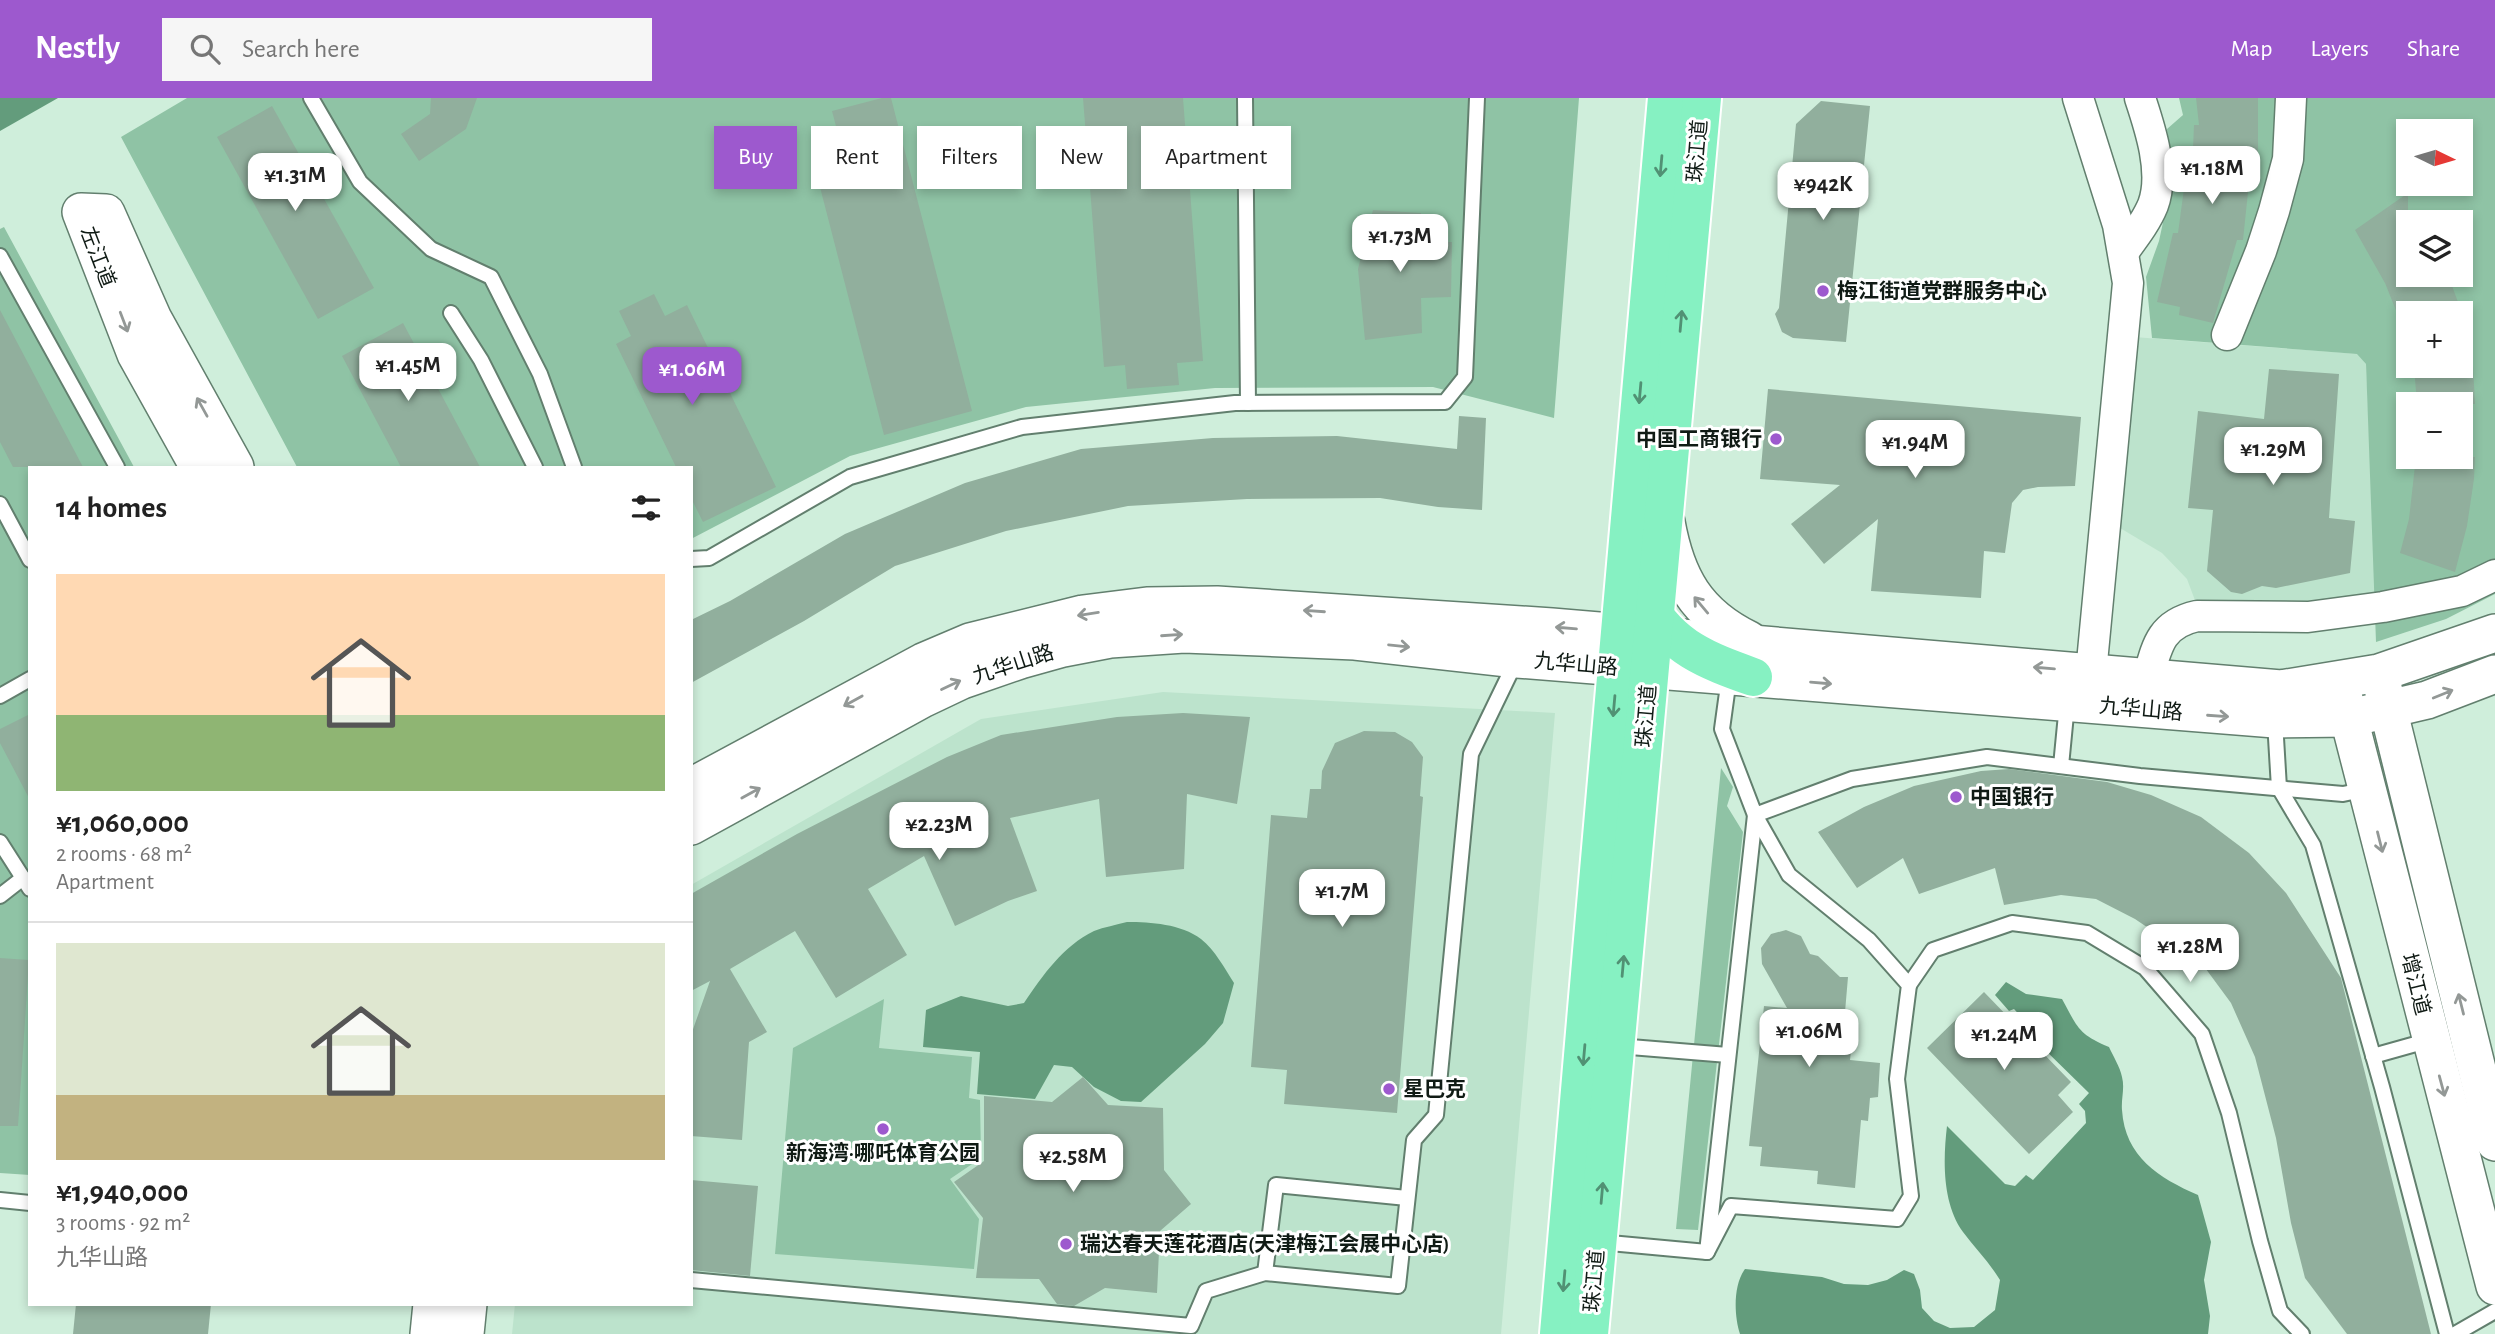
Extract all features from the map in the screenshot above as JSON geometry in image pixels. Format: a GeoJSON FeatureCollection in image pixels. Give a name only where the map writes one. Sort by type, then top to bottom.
{"type":"FeatureCollection","features":[{"type":"Feature","properties":{"kind":"main road","name":"珠江道"},"geometry":{"type":"LineString","coordinates":[[1589,1334],[1616,1045],[1644,643],[1646,513],[1667,98]]}},
{"type":"Feature","properties":{"kind":"main road","name":"珠江道"},"geometry":{"type":"LineString","coordinates":[[1646,513],[1702,98]]}},
{"type":"Feature","properties":{"kind":"main road","name":"珠江道"},"geometry":{"type":"LineString","coordinates":[[1559,1334],[1644,643]]}},
{"type":"Feature","properties":{"kind":"main road"},"geometry":{"type":"LineString","coordinates":[[1644,643],[1746,665]]}},
{"type":"Feature","properties":{"kind":"street"},"geometry":{"type":"LineString","coordinates":[[2078,98],[2114,212],[2124,250],[2127,283],[2091,673]]}},
{"type":"Feature","properties":{"kind":"street"},"geometry":{"type":"LineString","coordinates":[[2124,250],[2144,224],[2154,202],[2155,149],[2140,98]]}},
{"type":"Feature","properties":{"kind":"street"},"geometry":{"type":"LineString","coordinates":[[2227,335],[2262,251],[2288,159],[2291,98]]}},
{"type":"Feature","properties":{"kind":"street","name":"左江道"},"geometry":{"type":"LineString","coordinates":[[198,466],[136,354],[81,212],[106,213],[153,319],[234,466]]}},
{"type":"Feature","properties":{"kind":"street"},"geometry":{"type":"LineString","coordinates":[[1646,513],[1670,542],[1677,566],[1696,602],[1727,629],[1746,665]]}},
{"type":"Feature","properties":{"kind":"street"},"geometry":{"type":"LineString","coordinates":[[2148,678],[2162,636],[2180,620],[2197,616],[2308,617],[2383,607],[2462,591],[2495,575]]}},
{"type":"Feature","properties":{"kind":"street","name":"九华山路"},"geometry":{"type":"LineString","coordinates":[[693,785],[923,662],[970,642],[1083,614],[1147,606],[1216,605],[1644,643]]}},
{"type":"Feature","properties":{"kind":"street","name":"九华山路"},"geometry":{"type":"LineString","coordinates":[[1746,665],[2091,673],[2281,689],[2379,673],[2495,633]]}},
{"type":"Feature","properties":{"kind":"street","name":"九华山路"},"geometry":{"type":"LineString","coordinates":[[693,825],[922,699],[962,680],[1063,648],[1110,639],[1184,634],[1355,641],[1517,659],[1644,643]]}},
{"type":"Feature","properties":{"kind":"street","name":"九华山路"},"geometry":{"type":"LineString","coordinates":[[1746,665],[2067,703],[2275,719],[2350,718],[2427,701],[2495,674]]}},
{"type":"Feature","properties":{"kind":"street","name":"增江道"},"geometry":{"type":"LineString","coordinates":[[2379,673],[2495,1142]]}},
{"type":"Feature","properties":{"kind":"street","name":"增江道"},"geometry":{"type":"LineString","coordinates":[[2339,681],[2495,1286]]}},
{"type":"Feature","properties":{"kind":"street"},"geometry":{"type":"LineString","coordinates":[[429,1334],[432,1306]]}},
{"type":"Feature","properties":{"kind":"street"},"geometry":{"type":"LineString","coordinates":[[465,1334],[468,1306]]}},
{"type":"Feature","properties":{"kind":"lane"},"geometry":{"type":"LineString","coordinates":[[311,98],[360,182],[431,249],[492,277],[540,374],[574,466]]}},
{"type":"Feature","properties":{"kind":"lane"},"geometry":{"type":"LineString","coordinates":[[1245,98],[1248,403]]}},
{"type":"Feature","properties":{"kind":"lane"},"geometry":{"type":"LineString","coordinates":[[693,559],[709,558],[850,477],[1022,427],[1248,403],[1445,402],[1465,377],[1477,98]]}},
{"type":"Feature","properties":{"kind":"lane"},"geometry":{"type":"LineString","coordinates":[[0,256],[116,466]]}},
{"type":"Feature","properties":{"kind":"lane"},"geometry":{"type":"LineString","coordinates":[[451,313],[481,360],[534,466]]}},
{"type":"Feature","properties":{"kind":"lane"},"geometry":{"type":"LineString","coordinates":[[0,504],[28,556]]}},
{"type":"Feature","properties":{"kind":"lane"},"geometry":{"type":"LineString","coordinates":[[693,1280],[1191,1326],[1206,1291],[1265,1273],[1398,1286],[1414,1140],[1436,1115],[1471,754],[1517,659]]}},
{"type":"Feature","properties":{"kind":"lane"},"geometry":{"type":"LineString","coordinates":[[1746,665],[1723,729],[1755,815],[1789,875],[1869,940],[1909,985]]}},
{"type":"Feature","properties":{"kind":"lane"},"geometry":{"type":"LineString","coordinates":[[0,696],[28,680]]}},
{"type":"Feature","properties":{"kind":"lane"},"geometry":{"type":"LineString","coordinates":[[2061,766],[2067,703]]}},
{"type":"Feature","properties":{"kind":"lane"},"geometry":{"type":"LineString","coordinates":[[2275,719],[2279,788],[2313,845],[2373,1056],[2447,1334]]}},
{"type":"Feature","properties":{"kind":"lane"},"geometry":{"type":"LineString","coordinates":[[1755,815],[1852,779],[1987,757],[2343,794],[2367,789]]}},
{"type":"Feature","properties":{"kind":"lane"},"geometry":{"type":"LineString","coordinates":[[1707,1252],[1755,815]]}},
{"type":"Feature","properties":{"kind":"lane"},"geometry":{"type":"LineString","coordinates":[[0,842],[26,883],[0,896]]}},
{"type":"Feature","properties":{"kind":"lane"},"geometry":{"type":"LineString","coordinates":[[1707,1252],[1731,1206],[1897,1219],[1911,1196],[1897,1079],[1909,985],[1933,950],[2012,923],[2087,933],[2145,968],[2202,1034],[2229,1112],[2280,1311],[2302,1334]]}},
{"type":"Feature","properties":{"kind":"lane"},"geometry":{"type":"LineString","coordinates":[[2373,1056],[2430,1040]]}},
{"type":"Feature","properties":{"kind":"lane"},"geometry":{"type":"LineString","coordinates":[[1616,1045],[1728,1055]]}},
{"type":"Feature","properties":{"kind":"lane"},"geometry":{"type":"LineString","coordinates":[[1265,1273],[1276,1185],[1407,1198]]}},
{"type":"Feature","properties":{"kind":"lane"},"geometry":{"type":"LineString","coordinates":[[0,1200],[28,1203]]}},
{"type":"Feature","properties":{"kind":"lane"},"geometry":{"type":"LineString","coordinates":[[1598,1242],[1707,1252]]}},
{"type":"Feature","properties":{"kind":"lane"},"geometry":{"type":"LineString","coordinates":[[2455,1334],[2495,1311]]}},
{"type":"Feature","properties":{"kind":"shaded area"},"geometry":{"type":"Polygon","coordinates":[[[0,98],[58,98],[0,131],[0,98]]]}},
{"type":"Feature","properties":{"kind":"shaded area"},"geometry":{"type":"Polygon","coordinates":[[[187,98],[1579,98],[1554,418],[1433,387],[1215,388],[1026,407],[850,456],[693,538],[693,466],[296,466],[121,137],[187,98]]]}},
{"type":"Feature","properties":{"kind":"shaded area"},"geometry":{"type":"Polygon","coordinates":[[[2179,98],[2495,98],[2495,594],[2446,619],[2376,642],[2366,364],[2357,354],[2152,338],[2146,277],[2159,241],[2171,185],[2167,129],[2183,115],[2179,98]]]}},
{"type":"Feature","properties":{"kind":"shaded area"},"geometry":{"type":"Polygon","coordinates":[[[4,227],[133,466],[28,466],[28,1175],[0,1173],[0,229],[4,227]]]}},
{"type":"Feature","properties":{"kind":"shaded area"},"geometry":{"type":"Polygon","coordinates":[[[2134,337],[2358,354],[2366,364],[2376,595],[2325,606],[2196,603],[2187,579],[2162,553],[2120,528],[2134,337]]]}},
{"type":"Feature","properties":{"kind":"shaded area"},"geometry":{"type":"Polygon","coordinates":[[[1163,692],[1555,713],[1501,1334],[512,1334],[515,1306],[693,1306],[693,884],[981,719],[1163,692]]]}},
{"type":"Feature","properties":{"kind":"shaded area"},"geometry":{"type":"Polygon","coordinates":[[[1721,768],[1733,787],[1727,806],[1743,832],[1698,1230],[1676,1229],[1721,768]]]}},
{"type":"Feature","properties":{"kind":"shaded area"},"geometry":{"type":"Polygon","coordinates":[[[1127,922],[1166,925],[1193,934],[1211,949],[1234,983],[1223,1023],[1205,1044],[1141,1102],[1121,1101],[1094,1087],[1072,1067],[1054,1065],[1035,1099],[977,1094],[980,1052],[923,1047],[926,1010],[961,996],[1008,1006],[1024,1003],[1046,972],[1063,953],[1083,937],[1094,931],[1127,922]]]}},
{"type":"Feature","properties":{"kind":"shaded area"},"geometry":{"type":"Polygon","coordinates":[[[2006,982],[2026,994],[2062,999],[2080,1029],[2109,1047],[2122,1077],[2125,1126],[2137,1153],[2158,1173],[2198,1195],[2211,1242],[2204,1280],[2210,1316],[2208,1334],[1740,1334],[1736,1301],[1738,1283],[1745,1269],[1822,1277],[1844,1284],[1868,1285],[1887,1280],[1904,1270],[1914,1274],[1920,1290],[1922,1308],[1934,1321],[1950,1328],[1974,1327],[1995,1310],[2000,1280],[1963,1232],[1951,1208],[1945,1167],[1947,1126],[2005,1184],[2015,1186],[2026,1175],[2033,1180],[2086,1123],[2085,1111],[2079,1104],[2089,1093],[2040,1045],[2043,1040],[2014,1009],[2009,1011],[1995,995],[2006,982]]]}},
{"type":"Feature","properties":{"kind":"shaded area","name":"新海湾·哪吒体育公园"},"geometry":{"type":"Polygon","coordinates":[[[884,999],[879,1048],[972,1057],[969,1098],[980,1100],[981,1158],[950,1179],[979,1219],[974,1269],[775,1254],[793,1048],[884,999]]]}},
{"type":"Feature","properties":{"kind":"building"},"geometry":{"type":"Polygon","coordinates":[[[431,98],[477,98],[466,129],[419,161],[401,134],[430,114],[431,98]]]}},
{"type":"Feature","properties":{"kind":"building"},"geometry":{"type":"Polygon","coordinates":[[[891,98],[898,126],[836,126],[832,111],[891,98]]]}},
{"type":"Feature","properties":{"kind":"building"},"geometry":{"type":"Polygon","coordinates":[[[1083,98],[1183,98],[1185,126],[1141,126],[1141,189],[1190,189],[1203,361],[1177,363],[1179,385],[1127,389],[1125,365],[1104,367],[1090,189],[1127,189],[1127,126],[1085,126],[1083,98]]]}},
{"type":"Feature","properties":{"kind":"building"},"geometry":{"type":"Polygon","coordinates":[[[2196,98],[2258,98],[2258,163],[2251,163],[2243,240],[2237,240],[2213,323],[2179,315],[2180,307],[2157,302],[2173,233],[2178,233],[2186,174],[2192,174],[2194,125],[2199,125],[2196,98]]]}},
{"type":"Feature","properties":{"kind":"building"},"geometry":{"type":"Polygon","coordinates":[[[1821,101],[1870,106],[1846,342],[1793,338],[1782,332],[1775,314],[1779,308],[1796,124],[1821,101]]]}},
{"type":"Feature","properties":{"kind":"building"},"geometry":{"type":"Polygon","coordinates":[[[272,106],[374,288],[318,319],[217,137],[272,106]]]}},
{"type":"Feature","properties":{"kind":"building"},"geometry":{"type":"Polygon","coordinates":[[[903,144],[972,411],[884,435],[820,189],[903,189],[903,144]]]}},
{"type":"Feature","properties":{"kind":"building"},"geometry":{"type":"Polygon","coordinates":[[[2404,196],[2408,196],[2408,210],[2396,210],[2396,287],[2452,287],[2458,301],[2396,301],[2396,310],[2385,283],[2355,230],[2404,196]]]}},
{"type":"Feature","properties":{"kind":"building"},"geometry":{"type":"Polygon","coordinates":[[[1373,210],[1421,213],[1421,242],[1452,242],[1451,297],[1421,298],[1422,333],[1365,340],[1358,269],[1373,210]]]}},
{"type":"Feature","properties":{"kind":"building"},"geometry":{"type":"Polygon","coordinates":[[[654,294],[665,316],[687,305],[776,487],[703,522],[693,502],[693,466],[676,466],[616,344],[631,336],[619,311],[654,294]]]}},
{"type":"Feature","properties":{"kind":"building"},"geometry":{"type":"Polygon","coordinates":[[[0,310],[82,466],[13,467],[0,442],[0,310]]]}},
{"type":"Feature","properties":{"kind":"building"},"geometry":{"type":"Polygon","coordinates":[[[403,323],[479,466],[400,466],[342,356],[403,323]]]}},
{"type":"Feature","properties":{"kind":"building"},"geometry":{"type":"Polygon","coordinates":[[[2473,366],[2475,404],[2473,392],[2416,392],[2415,378],[2473,378],[2473,366]]]}},
{"type":"Feature","properties":{"kind":"building"},"geometry":{"type":"Polygon","coordinates":[[[2269,369],[2339,374],[2329,518],[2355,521],[2350,573],[2276,588],[2262,586],[2242,594],[2231,592],[2207,571],[2213,510],[2188,508],[2198,411],[2264,419],[2269,369]]]}},
{"type":"Feature","properties":{"kind":"building"},"geometry":{"type":"Polygon","coordinates":[[[1768,389],[2081,417],[2075,486],[2023,490],[2012,503],[2005,553],[1984,551],[1981,598],[1871,591],[1878,519],[1824,564],[1791,524],[1840,485],[1760,479],[1768,389]]]}},
{"type":"Feature","properties":{"kind":"building"},"geometry":{"type":"Polygon","coordinates":[[[1459,416],[1486,418],[1482,510],[1438,507],[1380,498],[1247,499],[1128,506],[1006,531],[895,566],[804,621],[693,682],[693,619],[730,601],[845,534],[965,483],[1081,449],[1213,438],[1337,436],[1457,449],[1459,416]]]}},
{"type":"Feature","properties":{"kind":"building"},"geometry":{"type":"Polygon","coordinates":[[[2475,457],[2467,526],[2455,572],[2400,553],[2409,519],[2415,469],[2473,469],[2475,457]]]}},
{"type":"Feature","properties":{"kind":"building"},"geometry":{"type":"Polygon","coordinates":[[[1183,713],[1250,717],[1237,804],[1187,794],[1184,869],[1106,877],[1099,799],[1010,818],[1037,891],[1008,901],[955,926],[924,856],[868,889],[907,955],[836,998],[795,931],[730,969],[767,1032],[749,1042],[742,1140],[693,1136],[693,1029],[710,981],[693,990],[693,893],[797,834],[947,757],[1001,735],[1117,717],[1183,713]]]}},
{"type":"Feature","properties":{"kind":"building"},"geometry":{"type":"Polygon","coordinates":[[[28,715],[28,796],[0,743],[0,729],[28,715]]]}},
{"type":"Feature","properties":{"kind":"building"},"geometry":{"type":"Polygon","coordinates":[[[1364,731],[1395,732],[1412,742],[1423,757],[1420,796],[1423,797],[1397,1113],[1284,1104],[1287,1070],[1251,1067],[1271,815],[1307,818],[1310,789],[1321,789],[1322,771],[1335,743],[1364,731]]]}},
{"type":"Feature","properties":{"kind":"building"},"geometry":{"type":"Polygon","coordinates":[[[2009,769],[2107,782],[2151,795],[2201,817],[2249,853],[2286,893],[2341,978],[2431,1334],[2347,1334],[2305,1278],[2291,1223],[2276,1138],[2255,1057],[2231,1003],[2203,965],[2135,919],[2096,899],[2061,895],[2004,905],[1995,868],[1919,894],[1903,858],[1857,888],[1818,832],[1864,807],[1914,786],[1981,771],[2009,769]]]}},
{"type":"Feature","properties":{"kind":"building"},"geometry":{"type":"Polygon","coordinates":[[[1786,930],[1801,936],[1810,954],[1818,956],[1840,977],[1848,977],[1845,1012],[1855,1014],[1850,1060],[1880,1063],[1878,1097],[1870,1098],[1868,1121],[1861,1120],[1855,1188],[1817,1184],[1818,1171],[1760,1166],[1762,1147],[1749,1146],[1764,1006],[1787,1008],[1762,964],[1761,948],[1771,934],[1786,930]]]}},
{"type":"Feature","properties":{"kind":"building"},"geometry":{"type":"Polygon","coordinates":[[[0,958],[28,960],[18,1126],[0,1126],[0,958]]]}},
{"type":"Feature","properties":{"kind":"building"},"geometry":{"type":"Polygon","coordinates":[[[1984,992],[2071,1082],[2058,1095],[2073,1112],[2029,1154],[1927,1048],[1984,992]]]}},
{"type":"Feature","properties":{"kind":"building"},"geometry":{"type":"Polygon","coordinates":[[[1083,1077],[1108,1105],[1163,1108],[1164,1170],[1191,1204],[1160,1231],[1157,1293],[1105,1288],[1074,1306],[1057,1304],[1039,1279],[976,1278],[983,1218],[954,1182],[984,1161],[984,1096],[1052,1102],[1083,1077]]]}},
{"type":"Feature","properties":{"kind":"building"},"geometry":{"type":"Polygon","coordinates":[[[693,1180],[758,1186],[750,1276],[693,1270],[693,1180]]]}},
{"type":"Feature","properties":{"kind":"building"},"geometry":{"type":"Polygon","coordinates":[[[76,1306],[211,1306],[208,1334],[73,1334],[76,1306]]]}},
{"type":"Feature","properties":{"kind":"place","name":"梅江街道党群服务中心"},"geometry":{"type":"Point","coordinates":[1823,291]}},
{"type":"Feature","properties":{"kind":"place","name":"中国工商银行"},"geometry":{"type":"Point","coordinates":[1776,439]}},
{"type":"Feature","properties":{"kind":"place","name":"中国银行"},"geometry":{"type":"Point","coordinates":[1956,797]}},
{"type":"Feature","properties":{"kind":"place","name":"星巴克"},"geometry":{"type":"Point","coordinates":[1389,1089]}},
{"type":"Feature","properties":{"kind":"place","name":"新海湾·哪吒体育公园"},"geometry":{"type":"Point","coordinates":[883,1129]}},
{"type":"Feature","properties":{"kind":"place","name":"瑞达春天莲花酒店(天津梅江会展中心店)"},"geometry":{"type":"Point","coordinates":[1066,1244]}}]}
